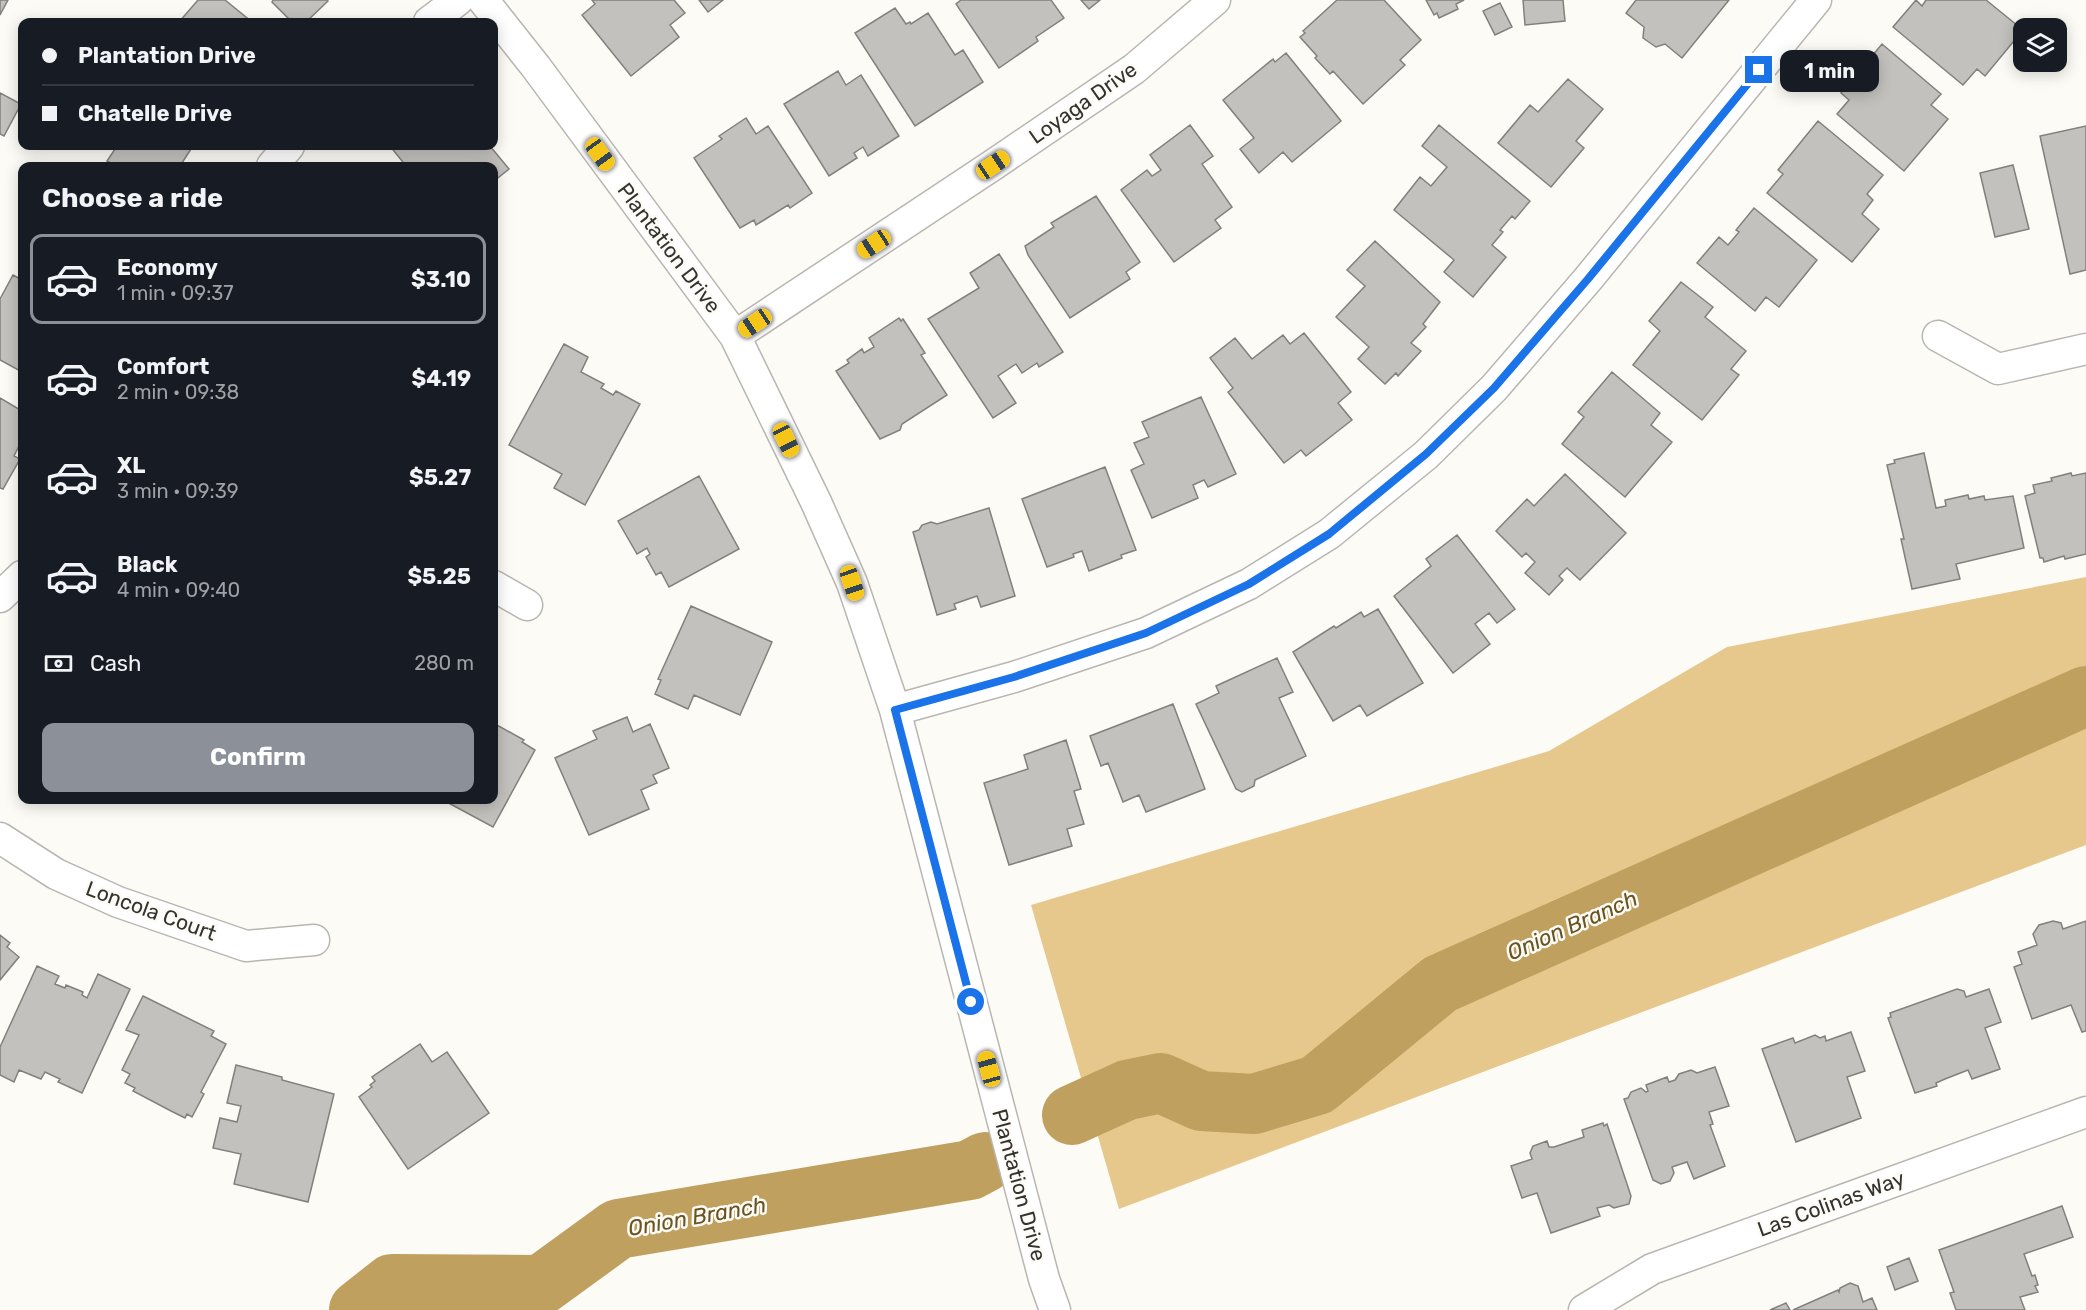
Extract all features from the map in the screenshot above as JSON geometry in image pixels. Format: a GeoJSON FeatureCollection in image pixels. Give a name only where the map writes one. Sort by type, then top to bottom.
{"type":"FeatureCollection","features":[{"type":"Feature","properties":{"kind":"street"},"geometry":{"type":"LineString","coordinates":[[434,18],[458,0]]}},
{"type":"Feature","properties":{"kind":"street","name":"Plantation Drive"},"geometry":{"type":"LineString","coordinates":[[483,0],[497,18]]}},
{"type":"Feature","properties":{"kind":"street","name":"Loyaga Drive"},"geometry":{"type":"LineString","coordinates":[[735,336],[1134,69],[1215,0]]}},
{"type":"Feature","properties":{"kind":"street"},"geometry":{"type":"LineString","coordinates":[[895,710],[1014,677],[1146,633],[1249,584],[1329,534],[1426,454],[1494,388],[1588,279],[1816,0]]}},
{"type":"Feature","properties":{"kind":"street","name":"Plantation Drive"},"geometry":{"type":"LineString","coordinates":[[498,19],[735,336],[816,502],[852,583],[895,710],[1044,1280],[1055,1310]]}},
{"type":"Feature","properties":{"kind":"street"},"geometry":{"type":"LineString","coordinates":[[275,162],[286,150]]}},
{"type":"Feature","properties":{"kind":"street"},"geometry":{"type":"LineString","coordinates":[[1938,336],[1998,369],[2086,349]]}},
{"type":"Feature","properties":{"kind":"street"},"geometry":{"type":"LineString","coordinates":[[0,597],[18,580]]}},
{"type":"Feature","properties":{"kind":"street"},"geometry":{"type":"LineString","coordinates":[[498,588],[527,605]]}},
{"type":"Feature","properties":{"kind":"street","name":"Loncola Court"},"geometry":{"type":"LineString","coordinates":[[0,838],[56,874],[118,902],[246,946],[314,940]]}},
{"type":"Feature","properties":{"kind":"street","name":"Las Colinas Way"},"geometry":{"type":"LineString","coordinates":[[1584,1310],[1652,1269],[2086,1112]]}},
{"type":"Feature","properties":{"kind":"shaded area"},"geometry":{"type":"Polygon","coordinates":[[[2086,577],[2086,845],[1119,1209],[1031,905],[1549,751],[1727,647],[2086,577]]]}},
{"type":"Feature","properties":{"kind":"building"},"geometry":{"type":"Polygon","coordinates":[[[0,0],[8,0],[0,15],[0,0]]]}},
{"type":"Feature","properties":{"kind":"building"},"geometry":{"type":"Polygon","coordinates":[[[198,0],[225,0],[247,18],[182,18],[198,0]]]}},
{"type":"Feature","properties":{"kind":"building"},"geometry":{"type":"Polygon","coordinates":[[[273,0],[328,1],[310,18],[288,18],[272,2],[273,0]]]}},
{"type":"Feature","properties":{"kind":"building"},"geometry":{"type":"Polygon","coordinates":[[[592,0],[674,0],[685,13],[670,25],[679,37],[631,76],[582,15],[595,4],[592,0]]]}},
{"type":"Feature","properties":{"kind":"building"},"geometry":{"type":"Polygon","coordinates":[[[699,0],[723,0],[708,12],[699,0]]]}},
{"type":"Feature","properties":{"kind":"building"},"geometry":{"type":"Polygon","coordinates":[[[961,0],[1051,0],[1064,18],[1036,37],[1038,41],[999,68],[956,4],[961,0]]]}},
{"type":"Feature","properties":{"kind":"building"},"geometry":{"type":"Polygon","coordinates":[[[1081,0],[1100,0],[1089,9],[1081,0]]]}},
{"type":"Feature","properties":{"kind":"building"},"geometry":{"type":"Polygon","coordinates":[[[1337,0],[1384,0],[1421,40],[1400,60],[1405,65],[1363,104],[1333,71],[1330,74],[1300,37],[1305,33],[1303,31],[1337,0]]]}},
{"type":"Feature","properties":{"kind":"building"},"geometry":{"type":"Polygon","coordinates":[[[1426,0],[1464,0],[1456,4],[1458,9],[1439,18],[1437,13],[1434,15],[1426,0]]]}},
{"type":"Feature","properties":{"kind":"building"},"geometry":{"type":"Polygon","coordinates":[[[1523,0],[1563,0],[1565,21],[1525,25],[1523,0]]]}},
{"type":"Feature","properties":{"kind":"building"},"geometry":{"type":"Polygon","coordinates":[[[1636,0],[1729,0],[1682,58],[1665,44],[1656,47],[1643,38],[1644,27],[1626,13],[1636,0]]]}},
{"type":"Feature","properties":{"kind":"building"},"geometry":{"type":"Polygon","coordinates":[[[1916,0],[1922,6],[1926,0],[1986,0],[2013,22],[2013,42],[1985,76],[1977,69],[1963,85],[1893,27],[1916,0]]]}},
{"type":"Feature","properties":{"kind":"building"},"geometry":{"type":"Polygon","coordinates":[[[1500,3],[1512,27],[1495,35],[1483,11],[1500,3]]]}},
{"type":"Feature","properties":{"kind":"building"},"geometry":{"type":"Polygon","coordinates":[[[895,8],[906,24],[910,22],[911,24],[928,13],[955,55],[963,50],[983,82],[915,126],[855,33],[895,8]]]}},
{"type":"Feature","properties":{"kind":"building"},"geometry":{"type":"Polygon","coordinates":[[[1882,44],[1941,94],[1931,105],[1948,119],[1904,171],[1837,114],[1849,100],[1841,93],[1882,44]]]}},
{"type":"Feature","properties":{"kind":"building"},"geometry":{"type":"Polygon","coordinates":[[[1286,53],[1341,121],[1292,162],[1283,152],[1259,173],[1240,149],[1254,138],[1223,100],[1273,59],[1275,62],[1286,53]]]}},
{"type":"Feature","properties":{"kind":"building"},"geometry":{"type":"Polygon","coordinates":[[[838,71],[846,85],[861,75],[899,136],[868,156],[863,147],[854,153],[857,158],[829,176],[784,104],[838,71]]]}},
{"type":"Feature","properties":{"kind":"building"},"geometry":{"type":"Polygon","coordinates":[[[1568,79],[1603,109],[1576,141],[1584,148],[1551,187],[1498,143],[1530,105],[1538,112],[1568,79]]]}},
{"type":"Feature","properties":{"kind":"building"},"geometry":{"type":"Polygon","coordinates":[[[0,93],[18,102],[18,110],[4,136],[0,134],[0,93]]]}},
{"type":"Feature","properties":{"kind":"building"},"geometry":{"type":"Polygon","coordinates":[[[746,118],[756,134],[768,126],[812,193],[790,208],[788,205],[756,225],[754,220],[740,228],[694,158],[722,139],[719,136],[746,118]]]}},
{"type":"Feature","properties":{"kind":"building"},"geometry":{"type":"Polygon","coordinates":[[[1818,121],[1883,175],[1867,194],[1873,200],[1862,214],[1879,229],[1852,262],[1767,193],[1783,174],[1778,170],[1818,121]]]}},
{"type":"Feature","properties":{"kind":"building"},"geometry":{"type":"Polygon","coordinates":[[[1190,125],[1213,156],[1202,164],[1232,207],[1215,220],[1221,228],[1174,262],[1121,190],[1147,170],[1152,176],[1161,170],[1150,155],[1190,125]]]}},
{"type":"Feature","properties":{"kind":"building"},"geometry":{"type":"Polygon","coordinates":[[[1439,125],[1530,201],[1515,219],[1512,216],[1500,230],[1503,232],[1492,245],[1506,257],[1473,297],[1444,272],[1454,260],[1394,210],[1420,177],[1431,186],[1447,167],[1422,146],[1439,125]]]}},
{"type":"Feature","properties":{"kind":"building"},"geometry":{"type":"Polygon","coordinates":[[[2086,126],[2086,270],[2070,274],[2040,136],[2086,126]]]}},
{"type":"Feature","properties":{"kind":"building"},"geometry":{"type":"Polygon","coordinates":[[[114,150],[190,150],[183,162],[107,161],[114,150]]]}},
{"type":"Feature","properties":{"kind":"building"},"geometry":{"type":"Polygon","coordinates":[[[393,150],[493,150],[509,169],[498,178],[498,162],[403,162],[393,150]]]}},
{"type":"Feature","properties":{"kind":"building"},"geometry":{"type":"Polygon","coordinates":[[[2013,165],[2029,229],[1995,237],[1980,173],[2013,165]]]}},
{"type":"Feature","properties":{"kind":"building"},"geometry":{"type":"Polygon","coordinates":[[[1096,196],[1140,262],[1126,272],[1130,279],[1070,318],[1028,255],[1025,246],[1054,227],[1051,223],[1096,196]]]}},
{"type":"Feature","properties":{"kind":"building"},"geometry":{"type":"Polygon","coordinates":[[[1754,208],[1817,260],[1779,307],[1766,297],[1755,311],[1697,263],[1719,237],[1728,245],[1739,232],[1736,230],[1754,208]]]}},
{"type":"Feature","properties":{"kind":"building"},"geometry":{"type":"Polygon","coordinates":[[[1375,241],[1440,302],[1423,324],[1426,327],[1411,343],[1421,351],[1398,376],[1396,373],[1385,384],[1358,359],[1369,347],[1336,317],[1365,286],[1347,270],[1375,241]]]}},
{"type":"Feature","properties":{"kind":"building"},"geometry":{"type":"Polygon","coordinates":[[[999,254],[1063,352],[1039,367],[1037,363],[1022,373],[1016,364],[998,376],[1016,403],[993,418],[928,319],[979,288],[970,273],[999,254]]]}},
{"type":"Feature","properties":{"kind":"building"},"geometry":{"type":"Polygon","coordinates":[[[13,275],[18,278],[18,370],[0,360],[0,299],[13,275]]]}},
{"type":"Feature","properties":{"kind":"building"},"geometry":{"type":"Polygon","coordinates":[[[1681,282],[1713,307],[1705,317],[1746,351],[1731,369],[1739,375],[1702,420],[1633,365],[1660,331],[1649,321],[1681,282]]]}},
{"type":"Feature","properties":{"kind":"building"},"geometry":{"type":"Polygon","coordinates":[[[899,318],[901,321],[903,319],[925,353],[921,355],[947,395],[902,424],[900,430],[880,439],[836,371],[849,363],[847,360],[862,349],[864,353],[874,347],[869,338],[899,318]]]}},
{"type":"Feature","properties":{"kind":"building"},"geometry":{"type":"Polygon","coordinates":[[[1304,333],[1351,392],[1338,403],[1352,420],[1306,456],[1301,450],[1284,463],[1228,392],[1233,388],[1210,358],[1235,338],[1252,359],[1283,335],[1290,344],[1304,333]]]}},
{"type":"Feature","properties":{"kind":"building"},"geometry":{"type":"Polygon","coordinates":[[[564,344],[588,357],[581,372],[604,384],[601,388],[613,395],[616,391],[640,404],[585,505],[554,488],[562,474],[509,445],[564,344]]]}},
{"type":"Feature","properties":{"kind":"building"},"geometry":{"type":"Polygon","coordinates":[[[1612,372],[1660,413],[1651,425],[1672,442],[1625,497],[1562,444],[1584,417],[1578,412],[1612,372]]]}},
{"type":"Feature","properties":{"kind":"building"},"geometry":{"type":"Polygon","coordinates":[[[1201,397],[1236,474],[1208,487],[1204,480],[1193,485],[1198,498],[1152,518],[1131,470],[1144,464],[1134,443],[1149,437],[1142,422],[1201,397]]]}},
{"type":"Feature","properties":{"kind":"building"},"geometry":{"type":"Polygon","coordinates":[[[0,398],[18,409],[18,448],[14,456],[18,458],[18,463],[3,489],[0,488],[0,398]]]}},
{"type":"Feature","properties":{"kind":"building"},"geometry":{"type":"Polygon","coordinates":[[[1924,453],[1936,508],[1946,506],[1945,500],[1968,495],[1969,499],[1984,496],[1985,500],[2013,496],[2024,548],[1956,564],[1960,579],[1912,589],[1901,539],[1904,539],[1887,465],[1895,463],[1894,460],[1924,453]]]}},
{"type":"Feature","properties":{"kind":"building"},"geometry":{"type":"Polygon","coordinates":[[[1105,467],[1136,550],[1089,571],[1082,551],[1073,554],[1074,557],[1047,567],[1022,499],[1105,467]]]}},
{"type":"Feature","properties":{"kind":"building"},"geometry":{"type":"Polygon","coordinates":[[[2071,473],[2072,476],[2086,473],[2086,554],[2065,559],[2064,556],[2044,562],[2043,558],[2040,558],[2025,496],[2035,493],[2033,485],[2052,481],[2051,478],[2071,473]]]}},
{"type":"Feature","properties":{"kind":"building"},"geometry":{"type":"Polygon","coordinates":[[[1565,474],[1626,533],[1580,580],[1567,568],[1559,576],[1563,580],[1549,595],[1525,573],[1535,562],[1526,553],[1522,557],[1496,531],[1527,499],[1534,506],[1565,474]]]}},
{"type":"Feature","properties":{"kind":"building"},"geometry":{"type":"Polygon","coordinates":[[[699,476],[739,549],[669,587],[661,572],[656,575],[646,557],[650,554],[647,548],[637,554],[618,521],[699,476]]]}},
{"type":"Feature","properties":{"kind":"building"},"geometry":{"type":"Polygon","coordinates":[[[989,508],[1015,596],[981,607],[977,596],[954,604],[956,609],[937,615],[913,532],[931,522],[937,524],[989,508]]]}},
{"type":"Feature","properties":{"kind":"building"},"geometry":{"type":"Polygon","coordinates":[[[1457,535],[1515,609],[1497,623],[1489,613],[1475,624],[1490,644],[1453,673],[1394,596],[1431,566],[1426,559],[1457,535]]]}},
{"type":"Feature","properties":{"kind":"building"},"geometry":{"type":"Polygon","coordinates":[[[691,606],[772,642],[740,715],[694,695],[688,709],[655,694],[661,680],[658,679],[691,606]]]}},
{"type":"Feature","properties":{"kind":"building"},"geometry":{"type":"Polygon","coordinates":[[[1378,609],[1423,683],[1367,716],[1360,705],[1333,721],[1293,652],[1361,612],[1364,617],[1378,609]]]}},
{"type":"Feature","properties":{"kind":"building"},"geometry":{"type":"Polygon","coordinates":[[[1277,658],[1293,692],[1279,698],[1306,756],[1255,780],[1254,786],[1242,792],[1236,789],[1196,704],[1219,693],[1216,686],[1277,658]]]}},
{"type":"Feature","properties":{"kind":"building"},"geometry":{"type":"Polygon","coordinates":[[[1173,704],[1205,789],[1146,812],[1139,795],[1123,802],[1108,763],[1101,766],[1090,736],[1173,704]]]}},
{"type":"Feature","properties":{"kind":"building"},"geometry":{"type":"Polygon","coordinates":[[[627,717],[633,732],[650,724],[669,768],[653,775],[657,783],[641,790],[649,809],[589,835],[555,758],[597,739],[593,731],[627,717]]]}},
{"type":"Feature","properties":{"kind":"building"},"geometry":{"type":"Polygon","coordinates":[[[498,726],[524,740],[522,742],[535,750],[493,827],[450,804],[498,804],[498,726]]]}},
{"type":"Feature","properties":{"kind":"building"},"geometry":{"type":"Polygon","coordinates":[[[1066,740],[1081,789],[1074,791],[1084,824],[1067,829],[1072,846],[1009,865],[984,783],[1028,769],[1024,755],[1066,740]]]}},
{"type":"Feature","properties":{"kind":"building"},"geometry":{"type":"Polygon","coordinates":[[[2053,921],[2061,923],[2063,929],[2086,921],[2086,1031],[2082,1032],[2071,1005],[2032,1019],[2014,967],[2022,964],[2018,952],[2037,945],[2033,934],[2039,925],[2053,921]]]}},
{"type":"Feature","properties":{"kind":"building"},"geometry":{"type":"Polygon","coordinates":[[[0,935],[10,943],[7,947],[19,957],[0,980],[0,935]]]}},
{"type":"Feature","properties":{"kind":"building"},"geometry":{"type":"Polygon","coordinates":[[[37,966],[59,976],[55,984],[65,988],[66,985],[83,992],[82,995],[87,998],[98,974],[130,989],[82,1093],[58,1082],[60,1079],[45,1072],[41,1079],[19,1070],[14,1082],[0,1075],[0,1047],[37,966]]]}},
{"type":"Feature","properties":{"kind":"building"},"geometry":{"type":"Polygon","coordinates":[[[1957,989],[1964,991],[1966,997],[1989,989],[2001,1022],[1985,1028],[2000,1069],[1972,1079],[1968,1070],[1936,1083],[1937,1086],[1915,1093],[1888,1018],[1891,1017],[1890,1013],[1957,989]]]}},
{"type":"Feature","properties":{"kind":"building"},"geometry":{"type":"Polygon","coordinates":[[[143,996],[214,1031],[211,1036],[226,1044],[201,1092],[204,1094],[192,1117],[187,1114],[185,1118],[171,1111],[133,1091],[135,1088],[125,1083],[130,1074],[122,1070],[139,1035],[126,1030],[143,996]]]}},
{"type":"Feature","properties":{"kind":"building"},"geometry":{"type":"Polygon","coordinates":[[[1851,1032],[1865,1071],[1847,1077],[1861,1118],[1796,1142],[1762,1049],[1793,1038],[1795,1043],[1815,1035],[1820,1038],[1825,1036],[1826,1041],[1851,1032]]]}},
{"type":"Feature","properties":{"kind":"building"},"geometry":{"type":"Polygon","coordinates":[[[420,1044],[432,1062],[447,1052],[489,1113],[408,1169],[359,1097],[372,1087],[370,1085],[375,1081],[372,1077],[420,1044]]]}},
{"type":"Feature","properties":{"kind":"building"},"geometry":{"type":"Polygon","coordinates":[[[236,1065],[334,1094],[308,1202],[234,1184],[241,1154],[213,1148],[220,1118],[237,1122],[241,1106],[227,1103],[236,1065]]]}},
{"type":"Feature","properties":{"kind":"building"},"geometry":{"type":"Polygon","coordinates":[[[1715,1067],[1729,1106],[1709,1112],[1713,1124],[1710,1125],[1725,1166],[1694,1179],[1687,1162],[1672,1167],[1674,1173],[1670,1181],[1661,1184],[1653,1180],[1624,1099],[1628,1098],[1631,1092],[1641,1088],[1648,1091],[1646,1085],[1667,1077],[1669,1082],[1675,1080],[1679,1074],[1691,1070],[1697,1073],[1715,1067]]]}},
{"type":"Feature","properties":{"kind":"building"},"geometry":{"type":"Polygon","coordinates":[[[1603,1123],[1604,1126],[1607,1124],[1631,1196],[1629,1204],[1614,1208],[1609,1205],[1597,1208],[1600,1216],[1551,1233],[1537,1193],[1522,1198],[1511,1166],[1532,1159],[1530,1153],[1533,1146],[1547,1141],[1549,1147],[1554,1147],[1584,1137],[1582,1130],[1603,1123]]]}},
{"type":"Feature","properties":{"kind":"building"},"geometry":{"type":"Polygon","coordinates":[[[2062,1206],[2073,1237],[2024,1254],[2038,1285],[2035,1286],[2038,1292],[2020,1297],[2025,1310],[1956,1310],[1950,1293],[1954,1292],[1939,1250],[2062,1206]]]}},
{"type":"Feature","properties":{"kind":"building"},"geometry":{"type":"Polygon","coordinates":[[[1909,1258],[1918,1281],[1895,1290],[1887,1267],[1909,1258]]]}},
{"type":"Feature","properties":{"kind":"building"},"geometry":{"type":"Polygon","coordinates":[[[1850,1283],[1858,1286],[1863,1302],[1872,1298],[1877,1310],[1793,1310],[1838,1290],[1839,1292],[1840,1288],[1850,1283]]]}},
{"type":"Feature","properties":{"kind":"building"},"geometry":{"type":"Polygon","coordinates":[[[1786,1303],[1790,1310],[1770,1310],[1786,1303]]]}},
{"type":"Feature","properties":{"kind":"waterway","name":"Onion Branch"},"geometry":{"type":"LineString","coordinates":[[1072,1115],[1127,1090],[1161,1083],[1201,1101],[1254,1104],[1317,1085],[1440,984],[2086,696]]}},
{"type":"Feature","properties":{"kind":"waterway","name":"Onion Branch"},"geometry":{"type":"LineString","coordinates":[[359,1310],[392,1284],[541,1285],[618,1229],[970,1170],[985,1162]]}},
{"type":"Feature","properties":{"kind":"route"},"geometry":{"type":"LineString","coordinates":[[971,1002],[895,710],[1014,677],[1146,633],[1249,584],[1329,534],[1426,454],[1494,388],[1588,279],[1759,70]]}}]}
